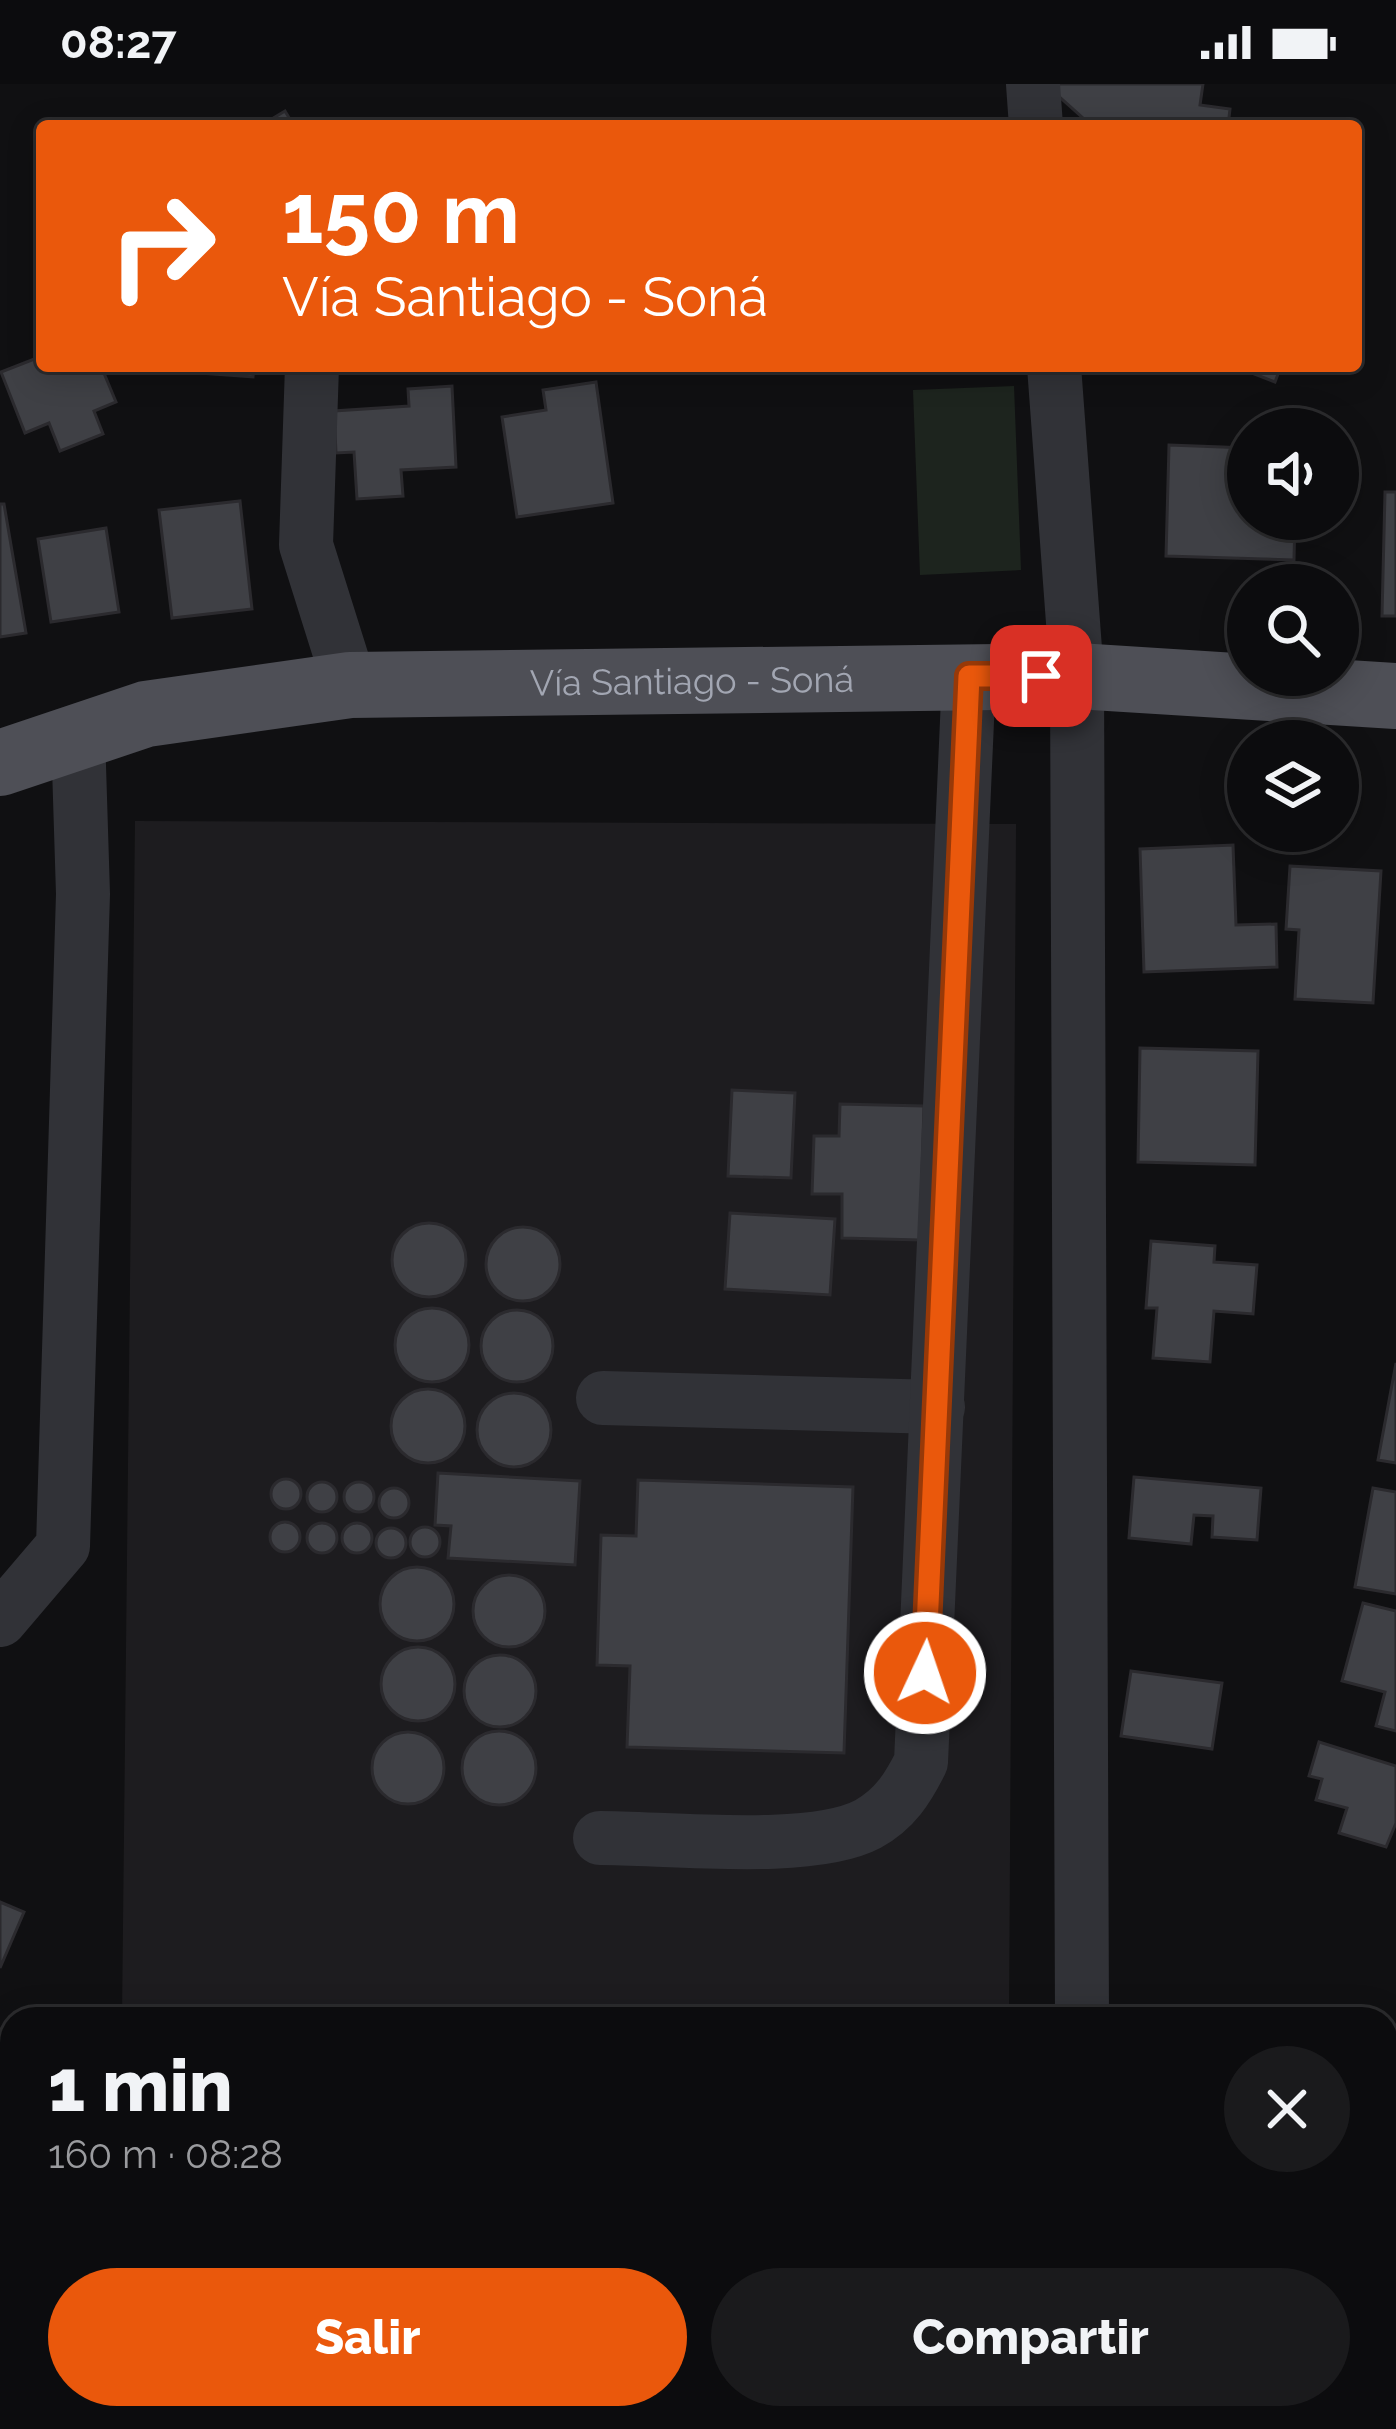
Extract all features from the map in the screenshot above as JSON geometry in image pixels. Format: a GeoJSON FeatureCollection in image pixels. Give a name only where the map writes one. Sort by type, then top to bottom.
{"type":"FeatureCollection","features":[{"type":"Feature","properties":{"kind":"main road","name":"Vía Santiago - Soná"},"geometry":{"type":"LineString","coordinates":[[0,763],[146,714],[350,685],[1077,676],[1396,696]]}},
{"type":"Feature","properties":{"kind":"street"},"geometry":{"type":"LineString","coordinates":[[1033,84],[1036,120]]}},
{"type":"Feature","properties":{"kind":"street"},"geometry":{"type":"LineString","coordinates":[[312,372],[306,544],[350,685]]}},
{"type":"Feature","properties":{"kind":"street"},"geometry":{"type":"LineString","coordinates":[[1054,372],[1077,676],[1082,2007]]}},
{"type":"Feature","properties":{"kind":"street"},"geometry":{"type":"LineString","coordinates":[[600,1838],[820,1840],[868,1824],[904,1797],[921,1762],[969,676]]}},
{"type":"Feature","properties":{"kind":"street"},"geometry":{"type":"LineString","coordinates":[[0,1621],[63,1546],[82,894],[79,734]]}},
{"type":"Feature","properties":{"kind":"street"},"geometry":{"type":"LineString","coordinates":[[603,1398],[938,1407]]}},
{"type":"Feature","properties":{"kind":"shaded area"},"geometry":{"type":"Polygon","coordinates":[[[1014,386],[1021,570],[920,575],[913,390],[1014,386]]]}},
{"type":"Feature","properties":{"kind":"shaded area"},"geometry":{"type":"Polygon","coordinates":[[[135,821],[1016,824],[1009,2007],[122,2007],[135,821]]]}},
{"type":"Feature","properties":{"kind":"building"},"geometry":{"type":"Polygon","coordinates":[[[1045,84],[1203,84],[1200,105],[1230,109],[1229,120],[1085,120],[1045,84]]]}},
{"type":"Feature","properties":{"kind":"building"},"geometry":{"type":"Polygon","coordinates":[[[285,111],[290,120],[270,120],[285,111]]]}},
{"type":"Feature","properties":{"kind":"building"},"geometry":{"type":"Polygon","coordinates":[[[36,358],[36,372],[104,372],[116,402],[94,411],[103,434],[60,451],[49,423],[25,433],[1,372],[36,358]]]}},
{"type":"Feature","properties":{"kind":"building"},"geometry":{"type":"Polygon","coordinates":[[[186,372],[253,372],[253,377],[186,372]]]}},
{"type":"Feature","properties":{"kind":"building"},"geometry":{"type":"Polygon","coordinates":[[[1249,372],[1279,372],[1275,382],[1249,372]]]}},
{"type":"Feature","properties":{"kind":"building"},"geometry":{"type":"Polygon","coordinates":[[[596,382],[613,503],[517,517],[502,417],[546,410],[543,390],[596,382]]]}},
{"type":"Feature","properties":{"kind":"building"},"geometry":{"type":"Polygon","coordinates":[[[452,386],[456,467],[401,470],[403,496],[357,499],[354,452],[336,453],[334,411],[409,406],[408,389],[452,386]]]}},
{"type":"Feature","properties":{"kind":"building"},"geometry":{"type":"Polygon","coordinates":[[[1169,445],[1227,447],[1227,540],[1294,540],[1294,560],[1166,556],[1169,445]]]}},
{"type":"Feature","properties":{"kind":"building"},"geometry":{"type":"Polygon","coordinates":[[[1385,492],[1396,492],[1396,616],[1382,616],[1385,492]]]}},
{"type":"Feature","properties":{"kind":"building"},"geometry":{"type":"Polygon","coordinates":[[[240,501],[252,609],[172,618],[159,510],[240,501]]]}},
{"type":"Feature","properties":{"kind":"building"},"geometry":{"type":"Polygon","coordinates":[[[0,504],[4,504],[26,633],[0,637],[0,504]]]}},
{"type":"Feature","properties":{"kind":"building"},"geometry":{"type":"Polygon","coordinates":[[[106,528],[119,612],[51,622],[38,539],[106,528]]]}},
{"type":"Feature","properties":{"kind":"building"},"geometry":{"type":"Polygon","coordinates":[[[1227,845],[1227,852],[1233,852],[1236,925],[1276,924],[1277,967],[1144,972],[1140,849],[1227,845]]]}},
{"type":"Feature","properties":{"kind":"building"},"geometry":{"type":"Polygon","coordinates":[[[1290,866],[1381,871],[1373,1003],[1295,999],[1299,930],[1286,929],[1290,866]]]}},
{"type":"Feature","properties":{"kind":"building"},"geometry":{"type":"Polygon","coordinates":[[[1140,1048],[1258,1051],[1255,1165],[1138,1162],[1140,1048]]]}},
{"type":"Feature","properties":{"kind":"building"},"geometry":{"type":"Polygon","coordinates":[[[732,1090],[795,1093],[791,1178],[728,1176],[732,1090]]]}},
{"type":"Feature","properties":{"kind":"building"},"geometry":{"type":"Polygon","coordinates":[[[840,1104],[924,1106],[920,1240],[842,1238],[842,1194],[812,1194],[814,1136],[839,1136],[840,1104]]]}},
{"type":"Feature","properties":{"kind":"building"},"geometry":{"type":"Polygon","coordinates":[[[730,1213],[835,1219],[830,1295],[725,1289],[730,1213]]]}},
{"type":"Feature","properties":{"kind":"building"},"geometry":{"type":"Polygon","coordinates":[[[429,1223],[455,1234],[466,1260],[455,1286],[429,1297],[403,1286],[392,1260],[403,1234],[429,1223]]]}},
{"type":"Feature","properties":{"kind":"building"},"geometry":{"type":"Polygon","coordinates":[[[523,1227],[549,1238],[560,1264],[549,1290],[523,1301],[497,1290],[486,1264],[497,1238],[523,1227]]]}},
{"type":"Feature","properties":{"kind":"building"},"geometry":{"type":"Polygon","coordinates":[[[1151,1241],[1215,1246],[1214,1262],[1257,1265],[1253,1314],[1214,1311],[1210,1362],[1153,1358],[1157,1308],[1146,1308],[1151,1241]]]}},
{"type":"Feature","properties":{"kind":"building"},"geometry":{"type":"Polygon","coordinates":[[[432,1308],[458,1319],[469,1345],[458,1371],[432,1382],[406,1371],[395,1345],[406,1319],[432,1308]]]}},
{"type":"Feature","properties":{"kind":"building"},"geometry":{"type":"Polygon","coordinates":[[[517,1310],[543,1320],[553,1346],[543,1372],[517,1382],[491,1372],[481,1346],[491,1320],[517,1310]]]}},
{"type":"Feature","properties":{"kind":"building"},"geometry":{"type":"Polygon","coordinates":[[[1396,1363],[1396,1463],[1378,1460],[1396,1363]]]}},
{"type":"Feature","properties":{"kind":"building"},"geometry":{"type":"Polygon","coordinates":[[[428,1389],[454,1400],[465,1426],[454,1452],[428,1463],[402,1452],[391,1426],[402,1400],[428,1389]]]}},
{"type":"Feature","properties":{"kind":"building"},"geometry":{"type":"Polygon","coordinates":[[[514,1393],[540,1404],[551,1430],[540,1456],[514,1467],[488,1456],[477,1430],[488,1404],[514,1393]]]}},
{"type":"Feature","properties":{"kind":"building"},"geometry":{"type":"Polygon","coordinates":[[[438,1473],[580,1481],[575,1565],[448,1558],[451,1526],[435,1525],[438,1473]]]}},
{"type":"Feature","properties":{"kind":"building"},"geometry":{"type":"Polygon","coordinates":[[[1134,1477],[1261,1488],[1257,1540],[1212,1537],[1213,1516],[1194,1515],[1191,1544],[1129,1538],[1134,1477]]]}},
{"type":"Feature","properties":{"kind":"building"},"geometry":{"type":"Polygon","coordinates":[[[286,1479],[297,1483],[301,1494],[297,1505],[286,1509],[275,1505],[271,1494],[275,1483],[286,1479]]]}},
{"type":"Feature","properties":{"kind":"building"},"geometry":{"type":"Polygon","coordinates":[[[638,1480],[853,1487],[844,1753],[627,1747],[630,1666],[597,1665],[601,1535],[636,1536],[638,1480]]]}},
{"type":"Feature","properties":{"kind":"building"},"geometry":{"type":"Polygon","coordinates":[[[322,1482],[333,1486],[337,1497],[333,1508],[322,1512],[311,1508],[307,1497],[311,1486],[322,1482]]]}},
{"type":"Feature","properties":{"kind":"building"},"geometry":{"type":"Polygon","coordinates":[[[359,1482],[370,1486],[374,1497],[370,1508],[359,1512],[348,1508],[344,1497],[348,1486],[359,1482]]]}},
{"type":"Feature","properties":{"kind":"building"},"geometry":{"type":"Polygon","coordinates":[[[394,1488],[405,1492],[409,1503],[405,1514],[394,1518],[383,1514],[379,1503],[383,1492],[394,1488]]]}},
{"type":"Feature","properties":{"kind":"building"},"geometry":{"type":"Polygon","coordinates":[[[1373,1488],[1396,1492],[1396,1594],[1355,1587],[1373,1488]]]}},
{"type":"Feature","properties":{"kind":"building"},"geometry":{"type":"Polygon","coordinates":[[[285,1522],[296,1526],[300,1537],[296,1548],[285,1552],[274,1548],[270,1537],[274,1526],[285,1522]]]}},
{"type":"Feature","properties":{"kind":"building"},"geometry":{"type":"Polygon","coordinates":[[[322,1523],[333,1527],[337,1538],[333,1549],[322,1553],[311,1549],[307,1538],[311,1527],[322,1523]]]}},
{"type":"Feature","properties":{"kind":"building"},"geometry":{"type":"Polygon","coordinates":[[[357,1523],[368,1527],[372,1538],[368,1549],[357,1553],[346,1549],[342,1538],[346,1527],[357,1523]]]}},
{"type":"Feature","properties":{"kind":"building"},"geometry":{"type":"Polygon","coordinates":[[[425,1527],[436,1531],[440,1542],[436,1553],[425,1557],[414,1553],[410,1542],[414,1531],[425,1527]]]}},
{"type":"Feature","properties":{"kind":"building"},"geometry":{"type":"Polygon","coordinates":[[[391,1528],[402,1532],[406,1543],[402,1554],[391,1558],[380,1554],[376,1543],[380,1532],[391,1528]]]}},
{"type":"Feature","properties":{"kind":"building"},"geometry":{"type":"Polygon","coordinates":[[[417,1567],[443,1578],[454,1604],[443,1630],[417,1641],[391,1630],[380,1604],[391,1578],[417,1567]]]}},
{"type":"Feature","properties":{"kind":"building"},"geometry":{"type":"Polygon","coordinates":[[[509,1575],[535,1585],[545,1611],[535,1637],[509,1647],[483,1637],[473,1611],[483,1585],[509,1575]]]}},
{"type":"Feature","properties":{"kind":"building"},"geometry":{"type":"Polygon","coordinates":[[[1363,1603],[1396,1611],[1396,1731],[1376,1726],[1385,1692],[1342,1681],[1363,1603]]]}},
{"type":"Feature","properties":{"kind":"building"},"geometry":{"type":"Polygon","coordinates":[[[418,1647],[444,1658],[455,1684],[444,1710],[418,1721],[392,1710],[381,1684],[392,1658],[418,1647]]]}},
{"type":"Feature","properties":{"kind":"building"},"geometry":{"type":"Polygon","coordinates":[[[500,1655],[526,1665],[536,1691],[526,1717],[500,1727],[474,1717],[464,1691],[474,1665],[500,1655]]]}},
{"type":"Feature","properties":{"kind":"building"},"geometry":{"type":"Polygon","coordinates":[[[1131,1671],[1222,1683],[1212,1749],[1121,1736],[1131,1671]]]}},
{"type":"Feature","properties":{"kind":"building"},"geometry":{"type":"Polygon","coordinates":[[[499,1731],[525,1742],[536,1768],[525,1794],[499,1805],[473,1794],[462,1768],[473,1742],[499,1731]]]}},
{"type":"Feature","properties":{"kind":"building"},"geometry":{"type":"Polygon","coordinates":[[[408,1732],[434,1742],[444,1768],[434,1794],[408,1804],[382,1794],[372,1768],[382,1742],[408,1732]]]}},
{"type":"Feature","properties":{"kind":"building"},"geometry":{"type":"Polygon","coordinates":[[[1319,1742],[1396,1766],[1396,1823],[1386,1847],[1339,1833],[1347,1808],[1316,1800],[1322,1779],[1309,1776],[1319,1742]]]}},
{"type":"Feature","properties":{"kind":"building"},"geometry":{"type":"Polygon","coordinates":[[[0,1902],[24,1912],[0,1968],[0,1902]]]}},
{"type":"Feature","properties":{"kind":"route"},"geometry":{"type":"LineString","coordinates":[[925,1673],[969,676],[1041,676]]}}]}
